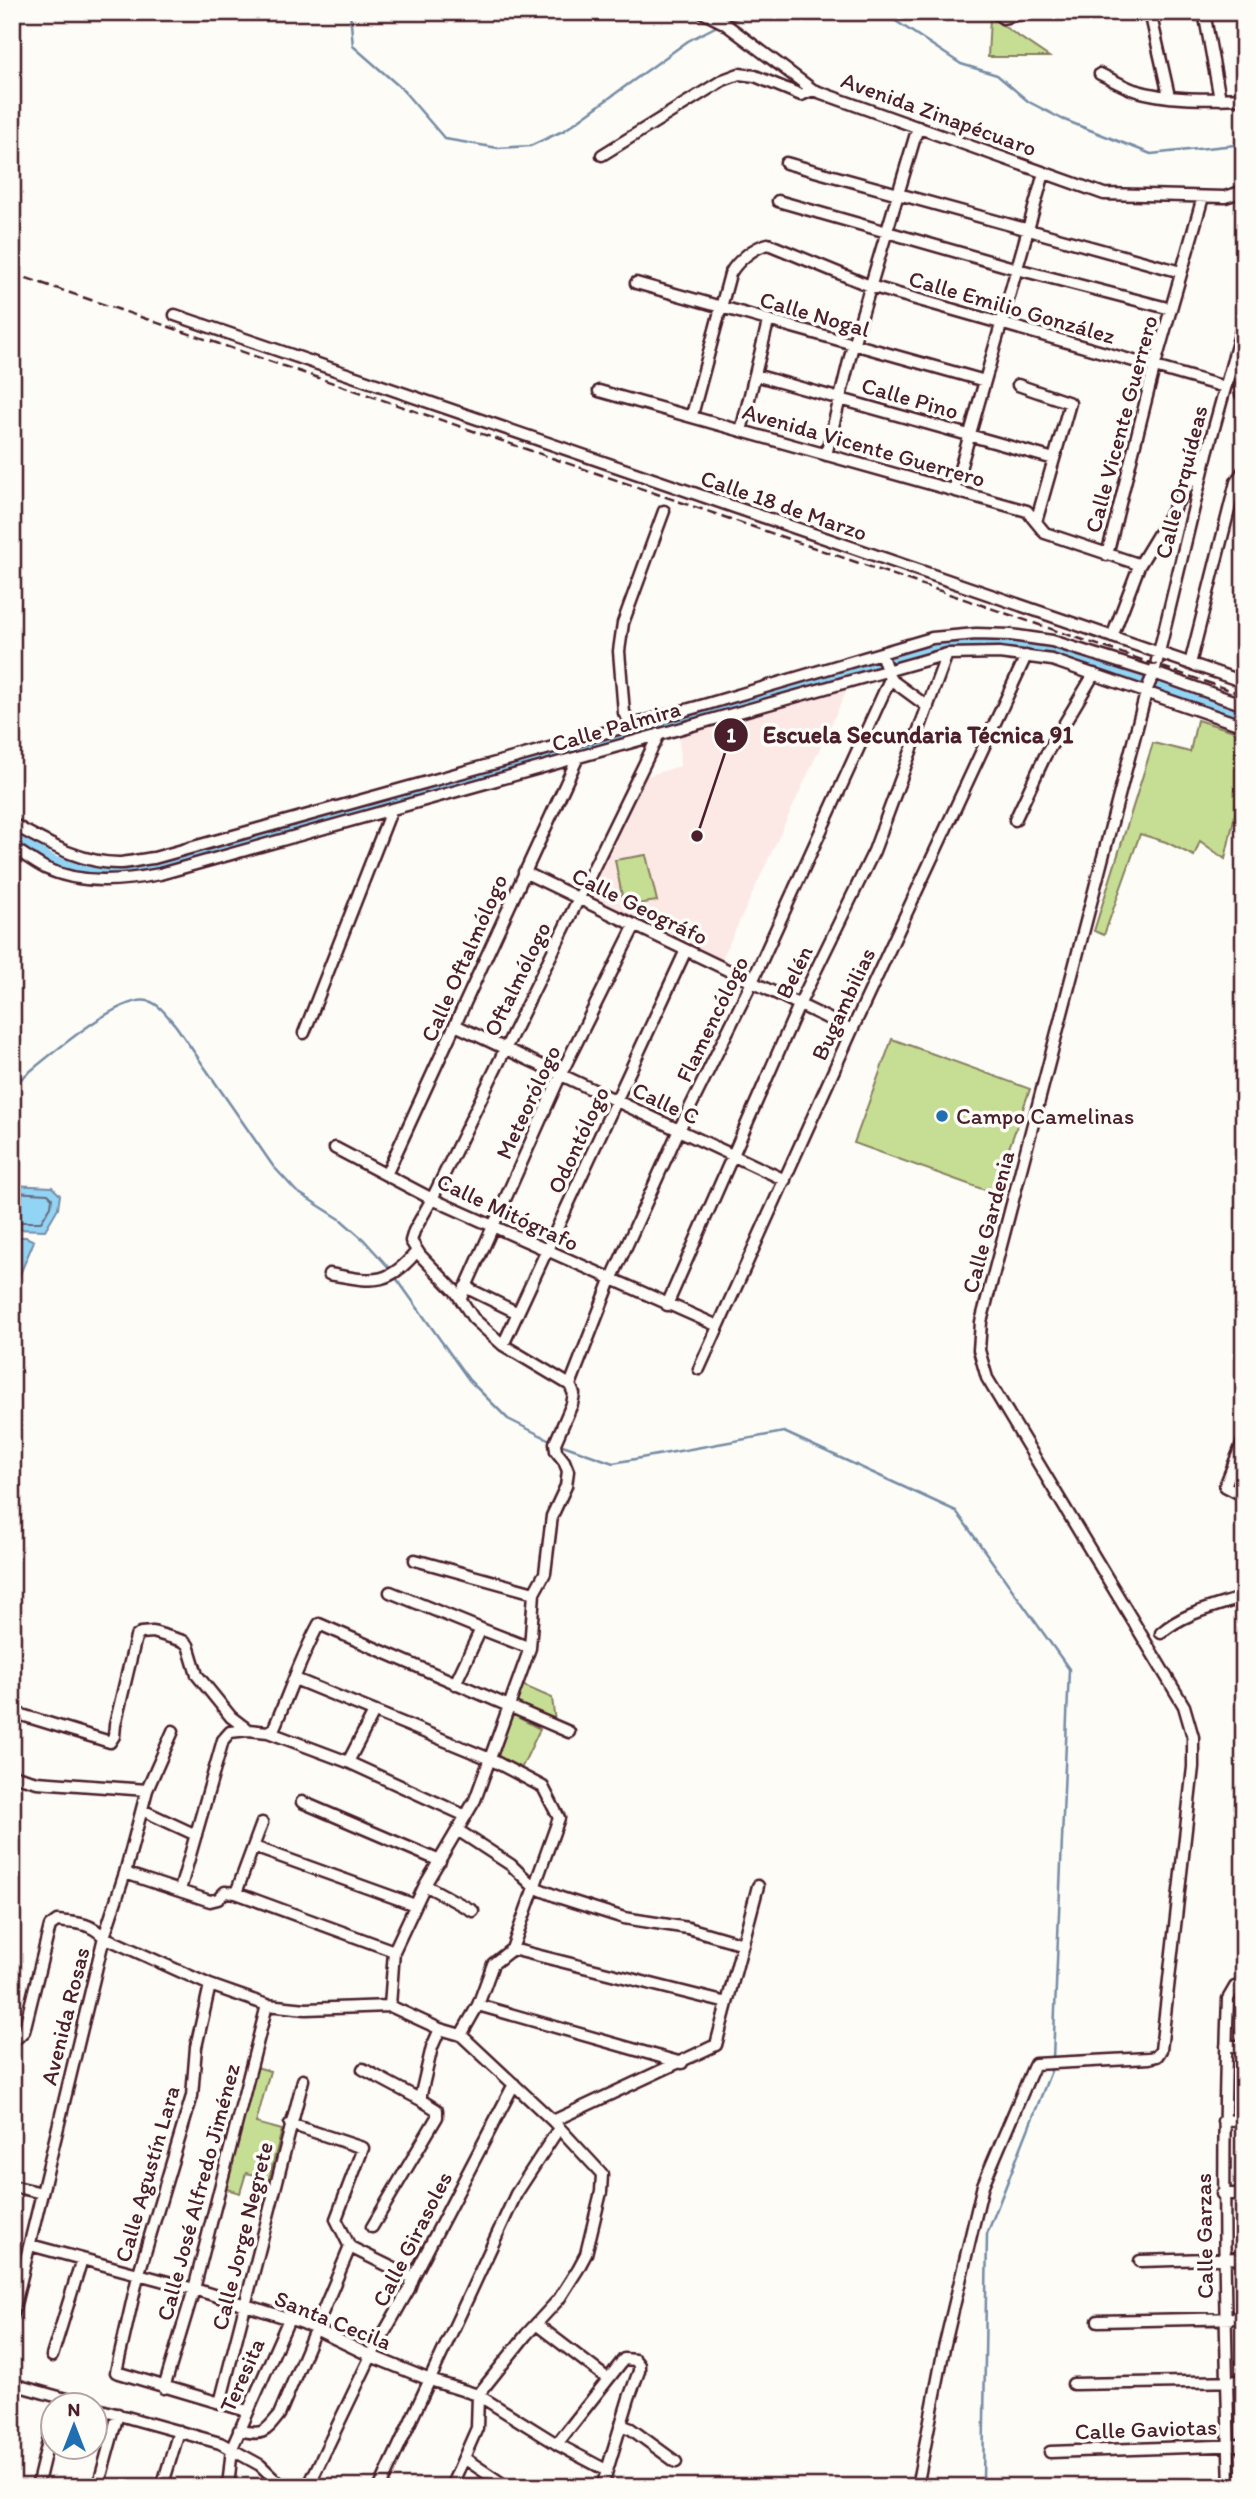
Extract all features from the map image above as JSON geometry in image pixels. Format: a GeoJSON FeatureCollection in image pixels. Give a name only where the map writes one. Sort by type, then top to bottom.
{"type":"FeatureCollection","features":[{"type":"Feature","properties":{"kind":"street"},"geometry":{"type":"LineString","coordinates":[[702,12],[724,23],[813,90]]}},
{"type":"Feature","properties":{"kind":"street"},"geometry":{"type":"LineString","coordinates":[[999,15],[1028,12]]}},
{"type":"Feature","properties":{"kind":"street"},"geometry":{"type":"LineString","coordinates":[[1150,12],[1169,96]]}},
{"type":"Feature","properties":{"kind":"street"},"geometry":{"type":"LineString","coordinates":[[1204,12],[1220,99]]}},
{"type":"Feature","properties":{"kind":"street","name":"Avenida Zinapécuaro"},"geometry":{"type":"LineString","coordinates":[[602,155],[723,80],[738,74],[755,76],[801,94],[813,90],[1104,194],[1226,197],[1244,191]]}},
{"type":"Feature","properties":{"kind":"street"},"geometry":{"type":"LineString","coordinates":[[1100,74],[1134,90],[1169,96],[1196,100],[1244,97]]}},
{"type":"Feature","properties":{"kind":"street"},"geometry":{"type":"LineString","coordinates":[[826,454],[853,345],[918,127]]}},
{"type":"Feature","properties":{"kind":"street"},"geometry":{"type":"LineString","coordinates":[[786,163],[1181,272]]}},
{"type":"Feature","properties":{"kind":"street"},"geometry":{"type":"LineString","coordinates":[[954,490],[1044,173]]}},
{"type":"Feature","properties":{"kind":"street","name":"Calle Vicente Guerrero"},"geometry":{"type":"LineString","coordinates":[[1139,566],[1107,555],[1154,368],[1203,197]]}},
{"type":"Feature","properties":{"kind":"street"},"geometry":{"type":"LineString","coordinates":[[778,201],[1017,269],[1171,309]]}},
{"type":"Feature","properties":{"kind":"street","name":"Calle Emilio González"},"geometry":{"type":"LineString","coordinates":[[721,307],[734,268],[755,250],[768,244],[870,286],[1225,387]]}},
{"type":"Feature","properties":{"kind":"street","name":"Calle Nogal"},"geometry":{"type":"LineString","coordinates":[[636,283],[985,381]]}},
{"type":"Feature","properties":{"kind":"street"},"geometry":{"type":"LineString","coordinates":[[692,415],[721,307]]}},
{"type":"Feature","properties":{"kind":"street","name":"Calle 18 de Marzo"},"geometry":{"type":"LineString","coordinates":[[175,315],[1244,682]]}},
{"type":"Feature","properties":{"kind":"street","name":"Calle Orquídeas"},"geometry":{"type":"LineString","coordinates":[[1153,674],[1244,320]]}},
{"type":"Feature","properties":{"kind":"street"},"geometry":{"type":"LineString","coordinates":[[741,431],[768,322]]}},
{"type":"Feature","properties":{"kind":"street","name":"Calle Pino"},"geometry":{"type":"LineString","coordinates":[[755,375],[1054,459]]}},
{"type":"Feature","properties":{"kind":"street"},"geometry":{"type":"LineString","coordinates":[[1244,378],[1240,386],[1244,396]]}},
{"type":"Feature","properties":{"kind":"street"},"geometry":{"type":"LineString","coordinates":[[1018,385],[1070,403],[1036,522]]}},
{"type":"Feature","properties":{"kind":"street","name":"Avenida Vicente Guerrero"},"geometry":{"type":"LineString","coordinates":[[599,391],[1027,511],[1045,533],[1107,555]]}},
{"type":"Feature","properties":{"kind":"street"},"geometry":{"type":"LineString","coordinates":[[1112,637],[1139,566],[1208,453]]}},
{"type":"Feature","properties":{"kind":"street"},"geometry":{"type":"LineString","coordinates":[[1190,664],[1236,482],[1244,470]]}},
{"type":"Feature","properties":{"kind":"street"},"geometry":{"type":"LineString","coordinates":[[634,724],[624,713],[620,651],[623,623],[664,510]]}},
{"type":"Feature","properties":{"kind":"street"},"geometry":{"type":"LineString","coordinates":[[12,824],[56,848],[90,859],[120,863],[154,858],[634,724],[706,711],[885,665],[932,638],[976,634],[1011,635],[1052,641],[1244,705]]}},
{"type":"Feature","properties":{"kind":"street","name":"Calle Palmira"},"geometry":{"type":"LineString","coordinates":[[12,847],[45,868],[84,878],[121,880],[160,874],[659,734],[706,711],[885,665],[947,654],[970,652],[1052,660],[1244,726]]}},
{"type":"Feature","properties":{"kind":"street","name":"Belén"},"geometry":{"type":"LineString","coordinates":[[667,1305],[799,1005],[874,851],[947,654]]}},
{"type":"Feature","properties":{"kind":"street","name":"Bugambilias"},"geometry":{"type":"LineString","coordinates":[[699,1369],[852,1030],[1026,656]]}},
{"type":"Feature","properties":{"kind":"street"},"geometry":{"type":"LineString","coordinates":[[885,665],[928,708]]}},
{"type":"Feature","properties":{"kind":"street","name":"Flamencólogo"},"geometry":{"type":"LineString","coordinates":[[394,1951],[425,1885],[466,1816],[491,1759],[530,1648],[534,1593],[545,1573],[552,1516],[566,1486],[568,1471],[556,1451],[555,1443],[572,1404],[574,1394],[570,1385],[611,1280],[679,1130],[752,982],[885,665]]}},
{"type":"Feature","properties":{"kind":"street"},"geometry":{"type":"LineString","coordinates":[[1015,820],[1045,755],[1094,674]]}},
{"type":"Feature","properties":{"kind":"street","name":"Calle Gardenia"},"geometry":{"type":"LineString","coordinates":[[918,2487],[944,2348],[984,2185],[1035,2064],[1149,2058],[1157,2056],[1161,2050],[1193,1767],[1193,1737],[1184,1706],[987,1378],[979,1350],[981,1322],[1153,674]]}},
{"type":"Feature","properties":{"kind":"street","name":"Oftalmólogo"},"geometry":{"type":"LineString","coordinates":[[417,1251],[411,1241],[414,1231],[659,734]]}},
{"type":"Feature","properties":{"kind":"street","name":"Calle Oftalmólogo"},"geometry":{"type":"LineString","coordinates":[[386,1175],[578,757]]}},
{"type":"Feature","properties":{"kind":"street"},"geometry":{"type":"LineString","coordinates":[[304,1033],[391,811]]}},
{"type":"Feature","properties":{"kind":"street","name":"Calle Geográfo"},"geometry":{"type":"LineString","coordinates":[[524,872],[852,1030]]}},
{"type":"Feature","properties":{"kind":"street","name":"Meteorólogo"},"geometry":{"type":"LineString","coordinates":[[461,1298],[561,1074],[635,925]]}},
{"type":"Feature","properties":{"kind":"street","name":"Odontólogo"},"geometry":{"type":"LineString","coordinates":[[503,1345],[686,950]]}},
{"type":"Feature","properties":{"kind":"street","name":"Calle C"},"geometry":{"type":"LineString","coordinates":[[455,1025],[785,1180]]}},
{"type":"Feature","properties":{"kind":"street","name":"Calle Mitógrafo"},"geometry":{"type":"LineString","coordinates":[[335,1148],[432,1199],[718,1326]]}},
{"type":"Feature","properties":{"kind":"street"},"geometry":{"type":"LineString","coordinates":[[329,1274],[377,1280],[393,1273],[417,1251],[461,1298],[473,1318],[503,1345],[570,1385]]}},
{"type":"Feature","properties":{"kind":"street"},"geometry":{"type":"LineString","coordinates":[[466,1287],[518,1313]]}},
{"type":"Feature","properties":{"kind":"street"},"geometry":{"type":"LineString","coordinates":[[1244,1439],[1225,1486],[1244,1496]]}},
{"type":"Feature","properties":{"kind":"street"},"geometry":{"type":"LineString","coordinates":[[415,1560],[534,1593]]}},
{"type":"Feature","properties":{"kind":"street"},"geometry":{"type":"LineString","coordinates":[[390,1592],[530,1648]]}},
{"type":"Feature","properties":{"kind":"street"},"geometry":{"type":"LineString","coordinates":[[1161,1633],[1186,1618],[1244,1597]]}},
{"type":"Feature","properties":{"kind":"street"},"geometry":{"type":"LineString","coordinates":[[268,1732],[274,1728],[302,1655],[319,1624],[569,1732]]}},
{"type":"Feature","properties":{"kind":"street"},"geometry":{"type":"LineString","coordinates":[[455,1684],[481,1629]]}},
{"type":"Feature","properties":{"kind":"street"},"geometry":{"type":"LineString","coordinates":[[12,1712],[110,1742],[114,1736],[136,1637],[141,1633],[153,1632],[183,1640],[188,1645],[197,1675],[231,1717],[248,1730]]}},
{"type":"Feature","properties":{"kind":"street"},"geometry":{"type":"LineString","coordinates":[[295,1679],[308,1682],[491,1759],[543,1787],[559,1818],[512,1948],[493,1964],[478,2005],[461,2035]]}},
{"type":"Feature","properties":{"kind":"street"},"geometry":{"type":"LineString","coordinates":[[348,1762],[374,1712]]}},
{"type":"Feature","properties":{"kind":"street","name":"Avenida Rosas"},"geometry":{"type":"LineString","coordinates":[[13,2310],[104,1937],[125,1873],[147,1790],[173,1731]]}},
{"type":"Feature","properties":{"kind":"street"},"geometry":{"type":"LineString","coordinates":[[180,1889],[223,1740],[230,1732],[268,1732],[348,1762],[466,1816]]}},
{"type":"Feature","properties":{"kind":"street"},"geometry":{"type":"LineString","coordinates":[[12,1775],[37,1782],[147,1790]]}},
{"type":"Feature","properties":{"kind":"street"},"geometry":{"type":"LineString","coordinates":[[302,1802],[440,1861]]}},
{"type":"Feature","properties":{"kind":"street"},"geometry":{"type":"LineString","coordinates":[[142,1810],[196,1835]]}},
{"type":"Feature","properties":{"kind":"street"},"geometry":{"type":"LineString","coordinates":[[236,1893],[262,1823]]}},
{"type":"Feature","properties":{"kind":"street"},"geometry":{"type":"LineString","coordinates":[[458,1831],[511,1865],[534,1887],[561,1898],[624,1918],[688,1928],[743,1944]]}},
{"type":"Feature","properties":{"kind":"street"},"geometry":{"type":"LineString","coordinates":[[254,1847],[415,1905]]}},
{"type":"Feature","properties":{"kind":"street"},"geometry":{"type":"LineString","coordinates":[[125,1873],[180,1889],[210,1902],[225,1892],[236,1893],[394,1951],[390,2006]]}},
{"type":"Feature","properties":{"kind":"street"},"geometry":{"type":"LineString","coordinates":[[425,1885],[473,1911]]}},
{"type":"Feature","properties":{"kind":"street"},"geometry":{"type":"LineString","coordinates":[[380,2487],[516,2194],[556,2125],[716,2045],[758,1885]]}},
{"type":"Feature","properties":{"kind":"street"},"geometry":{"type":"LineString","coordinates":[[12,2038],[18,2037],[24,2031],[50,1926],[57,1921],[81,1923],[94,1927],[104,1937],[210,1985],[267,2005],[306,2009],[390,2006],[440,2029],[461,2035],[556,2125],[602,2174],[601,2192],[586,2254],[559,2299],[478,2395],[477,2428],[451,2487]]}},
{"type":"Feature","properties":{"kind":"street"},"geometry":{"type":"LineString","coordinates":[[512,1948],[727,2003]]}},
{"type":"Feature","properties":{"kind":"street","name":"Calle Agustín Lara"},"geometry":{"type":"LineString","coordinates":[[164,2388],[116,2372],[138,2276],[192,2096],[196,2047],[210,1985]]}},
{"type":"Feature","properties":{"kind":"street","name":"Calle Garzas"},"geometry":{"type":"LineString","coordinates":[[1230,2487],[1223,2258],[1223,2121],[1227,1999],[1239,1987]]}},
{"type":"Feature","properties":{"kind":"street","name":"Calle José Alfredo Jiménez"},"geometry":{"type":"LineString","coordinates":[[164,2388],[194,2289],[267,2005]]}},
{"type":"Feature","properties":{"kind":"street"},"geometry":{"type":"LineString","coordinates":[[478,2005],[682,2063]]}},
{"type":"Feature","properties":{"kind":"street"},"geometry":{"type":"LineString","coordinates":[[421,2100],[432,2047],[440,2029]]}},
{"type":"Feature","properties":{"kind":"street"},"geometry":{"type":"LineString","coordinates":[[1226,2046],[1244,2046]]}},
{"type":"Feature","properties":{"kind":"street"},"geometry":{"type":"LineString","coordinates":[[363,2068],[437,2110],[437,2117],[372,2227]]}},
{"type":"Feature","properties":{"kind":"street","name":"Calle Jorge Negrete"},"geometry":{"type":"LineString","coordinates":[[220,2403],[303,2080]]}},
{"type":"Feature","properties":{"kind":"street","name":"Calle Girasoles"},"geometry":{"type":"LineString","coordinates":[[308,2487],[371,2356],[409,2289],[514,2084]]}},
{"type":"Feature","properties":{"kind":"street"},"geometry":{"type":"LineString","coordinates":[[1223,2121],[1244,2120]]}},
{"type":"Feature","properties":{"kind":"street"},"geometry":{"type":"LineString","coordinates":[[290,2124],[363,2148],[336,2219],[350,2247],[413,2278]]}},
{"type":"Feature","properties":{"kind":"street"},"geometry":{"type":"LineString","coordinates":[[12,2186],[42,2193]]}},
{"type":"Feature","properties":{"kind":"street"},"geometry":{"type":"LineString","coordinates":[[1222,2194],[1244,2194]]}},
{"type":"Feature","properties":{"kind":"street","name":"Santa Cecila"},"geometry":{"type":"LineString","coordinates":[[30,2245],[194,2289],[315,2328],[430,2381],[478,2395],[557,2444],[606,2470]]}},
{"type":"Feature","properties":{"kind":"street"},"geometry":{"type":"LineString","coordinates":[[239,2430],[256,2434],[268,2430],[279,2415],[350,2247]]}},
{"type":"Feature","properties":{"kind":"street"},"geometry":{"type":"LineString","coordinates":[[1140,2261],[1244,2258]]}},
{"type":"Feature","properties":{"kind":"street"},"geometry":{"type":"LineString","coordinates":[[52,2356],[82,2259]]}},
{"type":"Feature","properties":{"kind":"street"},"geometry":{"type":"LineString","coordinates":[[1098,2321],[1244,2318]]}},
{"type":"Feature","properties":{"kind":"street","name":"Teresita"},"geometry":{"type":"LineString","coordinates":[[228,2487],[232,2448],[289,2319]]}},
{"type":"Feature","properties":{"kind":"street"},"geometry":{"type":"LineString","coordinates":[[536,2324],[608,2379]]}},
{"type":"Feature","properties":{"kind":"street"},"geometry":{"type":"LineString","coordinates":[[557,2444],[624,2359],[635,2360],[639,2364],[639,2371],[602,2487]]}},
{"type":"Feature","properties":{"kind":"street"},"geometry":{"type":"LineString","coordinates":[[1073,2384],[1244,2381]]}},
{"type":"Feature","properties":{"kind":"street"},"geometry":{"type":"LineString","coordinates":[[12,2384],[38,2393]]}},
{"type":"Feature","properties":{"kind":"street"},"geometry":{"type":"LineString","coordinates":[[164,2388],[247,2411]]}},
{"type":"Feature","properties":{"kind":"street"},"geometry":{"type":"LineString","coordinates":[[108,2412],[232,2448],[260,2465],[283,2487]]}},
{"type":"Feature","properties":{"kind":"street"},"geometry":{"type":"LineString","coordinates":[[98,2487],[118,2414]]}},
{"type":"Feature","properties":{"kind":"street"},"geometry":{"type":"LineString","coordinates":[[621,2424],[676,2462]]}},
{"type":"Feature","properties":{"kind":"street"},"geometry":{"type":"LineString","coordinates":[[162,2487],[179,2431]]}},
{"type":"Feature","properties":{"kind":"street","name":"Calle Gaviotas"},"geometry":{"type":"LineString","coordinates":[[1050,2452],[1244,2445]]}},
{"type":"Feature","properties":{"kind":"street"},"geometry":{"type":"LineString","coordinates":[[464,2458],[507,2487]]}},
{"type":"Feature","properties":{"kind":"street"},"geometry":{"type":"LineString","coordinates":[[37,2487],[44,2460]]}},
{"type":"Feature","properties":{"kind":"shaded area"},"geometry":{"type":"Polygon","coordinates":[[[847,690],[721,961],[587,895],[644,777],[680,766],[679,735],[847,690]]]}},
{"type":"Feature","properties":{"kind":"green space"},"geometry":{"type":"Polygon","coordinates":[[[990,17],[1049,57],[988,57],[990,17]]]}},
{"type":"Feature","properties":{"kind":"green space"},"geometry":{"type":"Polygon","coordinates":[[[1197,720],[1244,734],[1244,774],[1225,859],[1200,841],[1194,856],[1166,842],[1140,834],[1104,935],[1094,931],[1153,743],[1190,752],[1197,720]]]}},
{"type":"Feature","properties":{"kind":"green space"},"geometry":{"type":"Polygon","coordinates":[[[646,855],[657,901],[624,906],[615,860],[646,855]]]}},
{"type":"Feature","properties":{"kind":"green space","name":"Campo Camelinas"},"geometry":{"type":"Polygon","coordinates":[[[892,1039],[1030,1089],[993,1193],[854,1143],[892,1039]]]}},
{"type":"Feature","properties":{"kind":"green space"},"geometry":{"type":"Polygon","coordinates":[[[522,1685],[552,1698],[555,1722],[514,1704],[522,1685]]]}},
{"type":"Feature","properties":{"kind":"green space"},"geometry":{"type":"Polygon","coordinates":[[[512,1714],[540,1729],[521,1769],[497,1758],[512,1714]]]}},
{"type":"Feature","properties":{"kind":"green space"},"geometry":{"type":"Polygon","coordinates":[[[256,2067],[270,2071],[256,2123],[282,2130],[269,2179],[246,2173],[240,2193],[223,2188],[256,2067]]]}},
{"type":"Feature","properties":{"kind":"water"},"geometry":{"type":"Polygon","coordinates":[[[12,1185],[52,1187],[60,1195],[58,1208],[45,1230],[12,1229],[12,1185]]]}},
{"type":"Feature","properties":{"kind":"water"},"geometry":{"type":"Polygon","coordinates":[[[12,1237],[26,1237],[34,1241],[18,1279],[12,1279],[12,1237]]]}},
{"type":"Feature","properties":{"kind":"waterway"},"geometry":{"type":"LineString","coordinates":[[350,12],[353,46],[401,88],[445,139],[498,148],[530,146],[565,130],[688,41],[719,25]]}},
{"type":"Feature","properties":{"kind":"waterway"},"geometry":{"type":"LineString","coordinates":[[729,21],[753,12]]}},
{"type":"Feature","properties":{"kind":"waterway"},"geometry":{"type":"LineString","coordinates":[[882,12],[961,64],[997,75],[1029,102],[1062,119],[1151,154],[1244,144]]}},
{"type":"Feature","properties":{"kind":"waterway"},"geometry":{"type":"LineString","coordinates":[[12,835],[55,862],[119,873],[170,864],[941,647],[974,642],[1011,643],[1054,649],[1244,715]]}},
{"type":"Feature","properties":{"kind":"waterway"},"geometry":{"type":"LineString","coordinates":[[12,1086],[98,1019],[118,1008],[148,1001],[164,1011],[176,1026],[273,1166],[296,1191],[340,1219],[364,1240],[391,1270]]}},
{"type":"Feature","properties":{"kind":"waterway"},"geometry":{"type":"LineString","coordinates":[[394,1275],[469,1380],[508,1419],[554,1442]]}},
{"type":"Feature","properties":{"kind":"waterway"},"geometry":{"type":"LineString","coordinates":[[560,1444],[613,1463],[784,1432],[956,1511],[1069,1669],[1053,2059]]}},
{"type":"Feature","properties":{"kind":"waterway"},"geometry":{"type":"LineString","coordinates":[[986,2487],[983,2481],[987,2234],[1053,2066]]}},
{"type":"Feature","properties":{"kind":"railway"},"geometry":{"type":"LineString","coordinates":[[12,273],[1244,695]]}},
{"type":"Feature","properties":{"kind":"place","name":"Escuela Secundaria Técnica 91"},"geometry":{"type":"Point","coordinates":[697,836]}},
{"type":"Feature","properties":{"kind":"place","name":"Campo Camelinas"},"geometry":{"type":"Point","coordinates":[942,1116]}}]}
